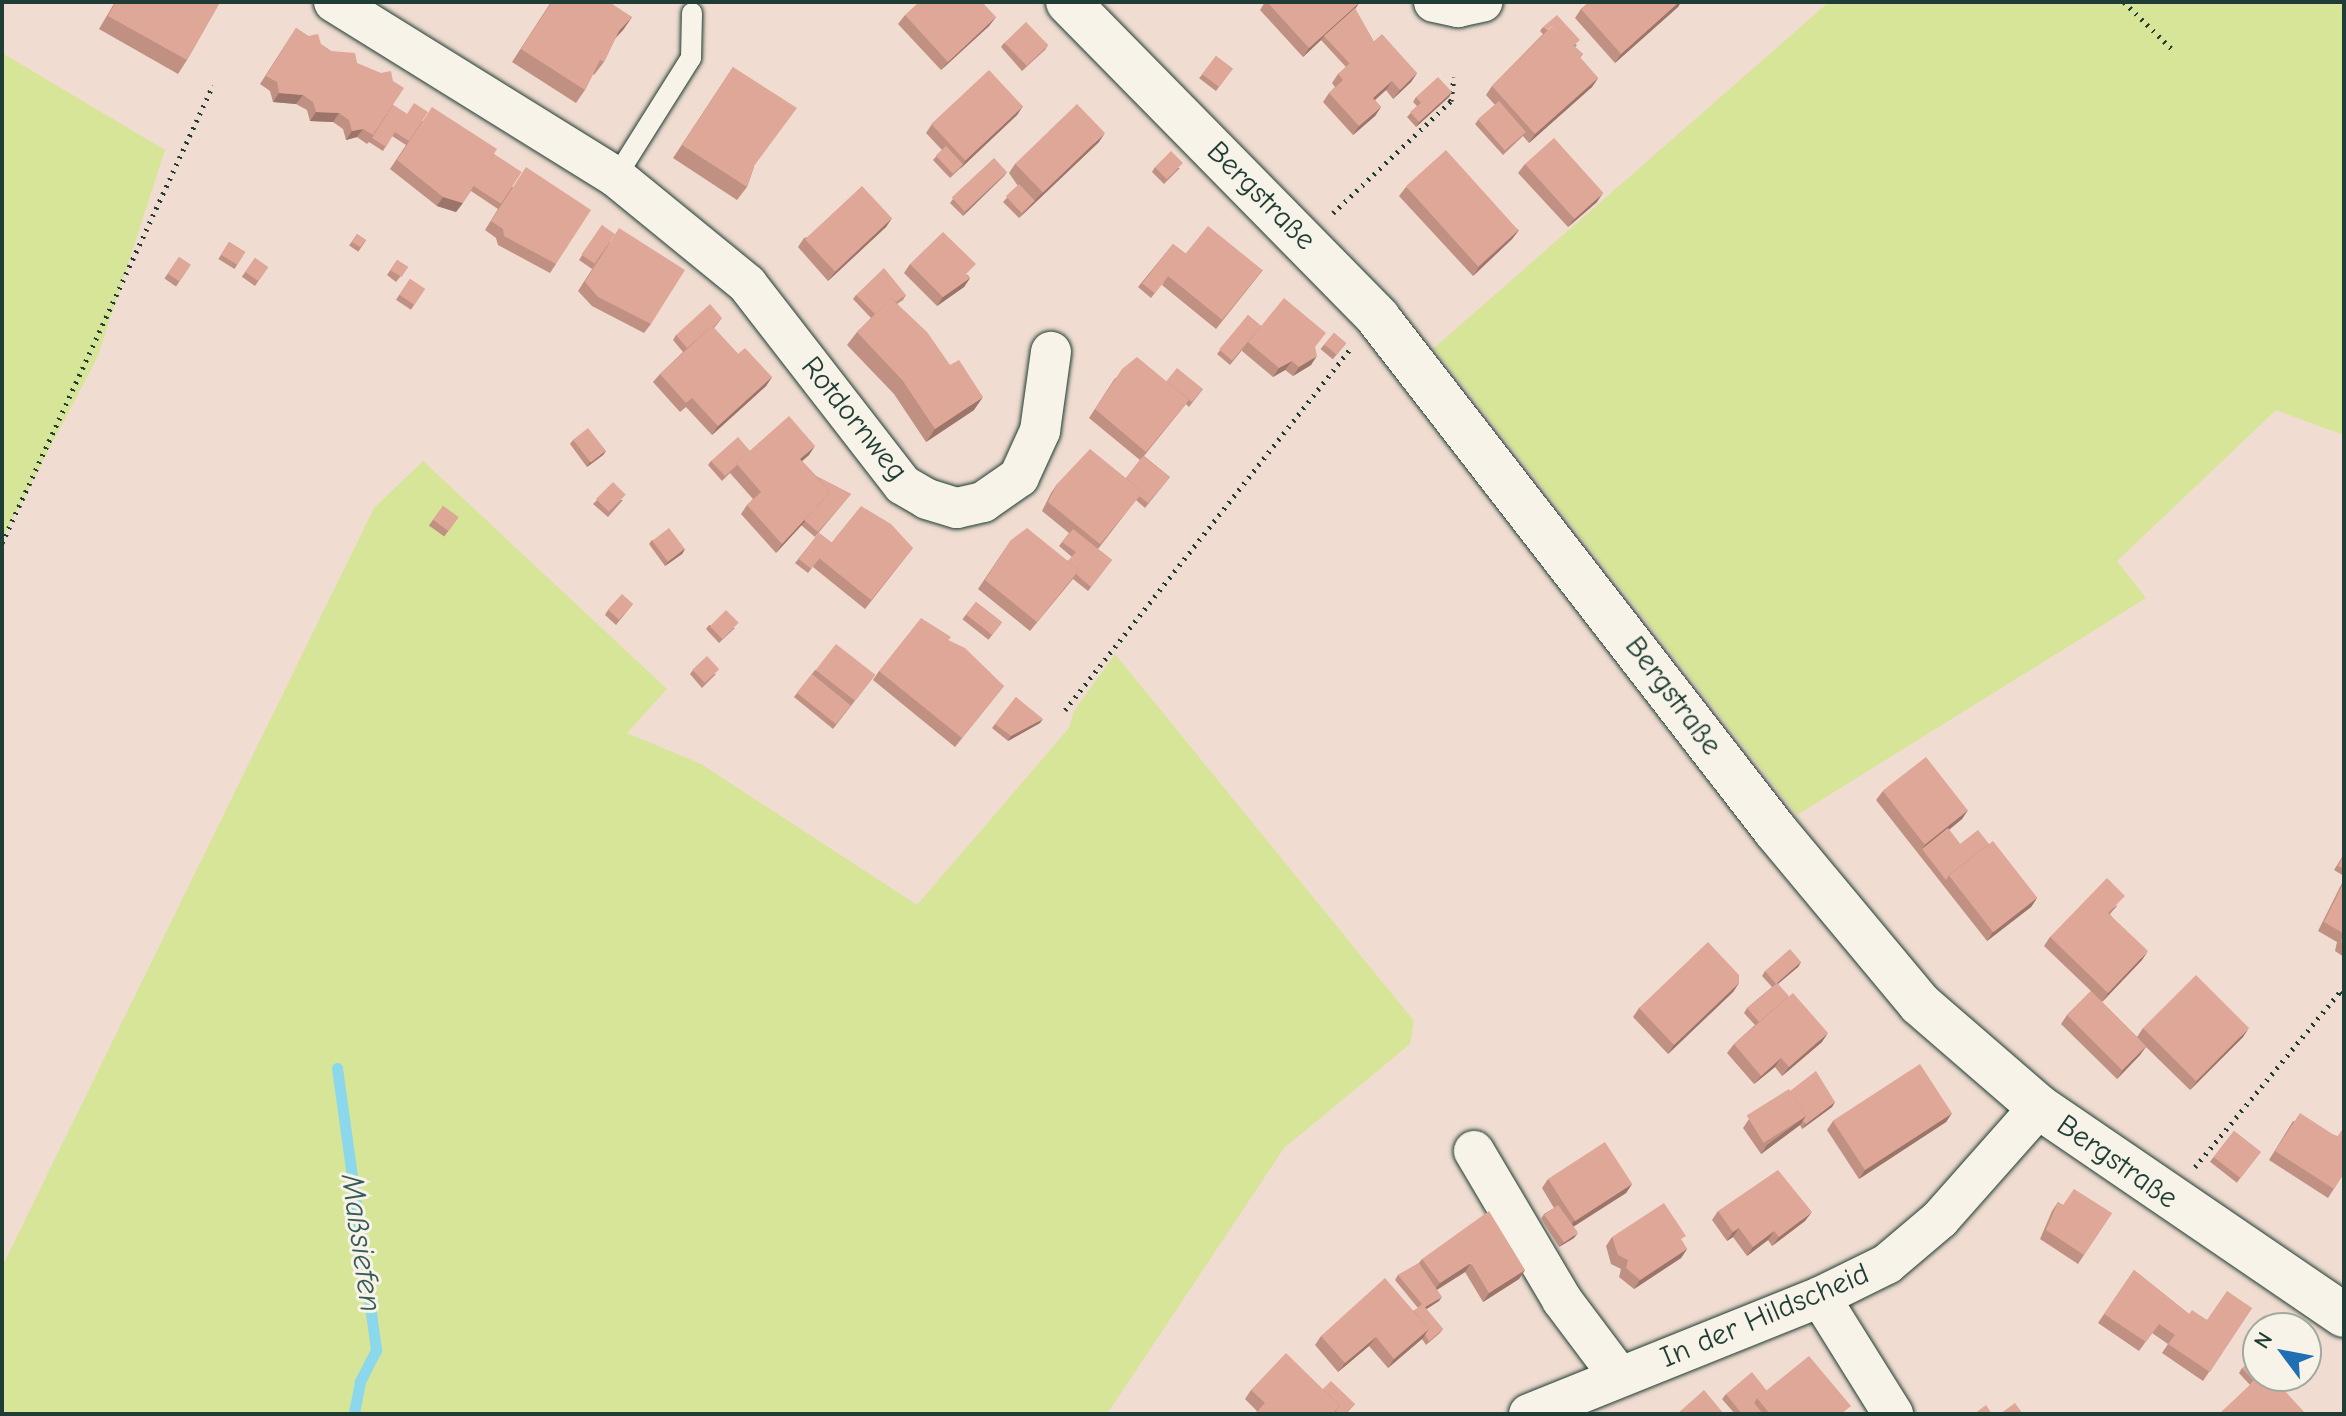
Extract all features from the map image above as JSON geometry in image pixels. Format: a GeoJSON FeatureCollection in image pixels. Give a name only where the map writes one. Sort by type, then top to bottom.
{"type":"FeatureCollection","features":[{"type":"Feature","properties":{"kind":"street","name":"Rotdornweg"},"geometry":{"type":"LineString","coordinates":[[334,2],[616,177],[747,284],[903,485],[927,499],[957,508],[983,502],[1019,477],[1040,431],[1051,352]]}},
{"type":"Feature","properties":{"kind":"street","name":"Bergstraße"},"geometry":{"type":"LineString","coordinates":[[1068,2],[1305,240],[1378,318],[1851,925],[1920,1004],[2039,1107],[2169,1199],[2344,1315]]}},
{"type":"Feature","properties":{"kind":"street"},"geometry":{"type":"LineString","coordinates":[[1434,2],[1458,7],[1482,2]]}},
{"type":"Feature","properties":{"kind":"street","name":"In der Hildscheid"},"geometry":{"type":"LineString","coordinates":[[1529,1414],[1820,1297],[1887,1264],[1940,1219],[2039,1107]]}},
{"type":"Feature","properties":{"kind":"street"},"geometry":{"type":"LineString","coordinates":[[1474,1151],[1562,1300],[1619,1376]]}},
{"type":"Feature","properties":{"kind":"street"},"geometry":{"type":"LineString","coordinates":[[1820,1297],[1893,1414]]}},
{"type":"Feature","properties":{"kind":"lane"},"geometry":{"type":"LineString","coordinates":[[616,177],[691,58],[692,13]]}},
{"type":"Feature","properties":{"kind":"path"},"geometry":{"type":"LineString","coordinates":[[2124,2],[2174,51]]}},
{"type":"Feature","properties":{"kind":"path"},"geometry":{"type":"LineString","coordinates":[[1305,240],[1451,101],[1454,77]]}},
{"type":"Feature","properties":{"kind":"path"},"geometry":{"type":"LineString","coordinates":[[2,543],[213,85]]}},
{"type":"Feature","properties":{"kind":"path"},"geometry":{"type":"LineString","coordinates":[[1065,710],[1378,318]]}},
{"type":"Feature","properties":{"kind":"path"},"geometry":{"type":"LineString","coordinates":[[2169,1199],[2340,992],[2344,997]]}},
{"type":"Feature","properties":{"kind":"green space"},"geometry":{"type":"Polygon","coordinates":[[[1829,2],[2344,2],[2344,435],[2276,410],[2117,561],[2146,598],[1797,815],[1434,348],[1829,2]]]}},
{"type":"Feature","properties":{"kind":"green space"},"geometry":{"type":"Polygon","coordinates":[[[2,53],[165,150],[98,356],[2,539],[2,53]]]}},
{"type":"Feature","properties":{"kind":"green space"},"geometry":{"type":"Polygon","coordinates":[[[423,461],[667,689],[627,733],[701,764],[917,905],[1069,728],[1074,711],[1115,654],[1414,1021],[1410,1044],[1284,1148],[1107,1414],[2,1414],[2,1267],[374,508],[423,461]]]}},
{"type":"Feature","properties":{"kind":"building"},"geometry":{"type":"Polygon","coordinates":[[[116,2],[220,2],[187,60],[108,16],[116,2]]]}},
{"type":"Feature","properties":{"kind":"building"},"geometry":{"type":"Polygon","coordinates":[[[552,2],[609,2],[632,17],[619,31],[604,62],[600,60],[585,90],[521,49],[552,2]]]}},
{"type":"Feature","properties":{"kind":"building"},"geometry":{"type":"Polygon","coordinates":[[[919,2],[982,2],[996,17],[948,62],[905,15],[919,2]]]}},
{"type":"Feature","properties":{"kind":"building"},"geometry":{"type":"Polygon","coordinates":[[[1267,2],[1358,2],[1359,3],[1309,48],[1267,2]]]}},
{"type":"Feature","properties":{"kind":"building"},"geometry":{"type":"Polygon","coordinates":[[[1590,2],[1679,2],[1621,54],[1581,9],[1590,2]]]}},
{"type":"Feature","properties":{"kind":"building"},"geometry":{"type":"Polygon","coordinates":[[[1355,8],[1374,42],[1350,64],[1324,36],[1355,8]]]}},
{"type":"Feature","properties":{"kind":"building"},"geometry":{"type":"Polygon","coordinates":[[[1557,15],[1580,40],[1573,46],[1552,26],[1547,30],[1543,27],[1557,15]]]}},
{"type":"Feature","properties":{"kind":"building"},"geometry":{"type":"Polygon","coordinates":[[[1026,22],[1048,45],[1027,66],[1004,43],[1026,22]]]}},
{"type":"Feature","properties":{"kind":"building"},"geometry":{"type":"Polygon","coordinates":[[[1552,26],[1583,54],[1580,57],[1598,78],[1535,134],[1492,86],[1552,26]]]}},
{"type":"Feature","properties":{"kind":"building"},"geometry":{"type":"Polygon","coordinates":[[[296,28],[308,36],[318,34],[321,44],[331,51],[355,53],[357,63],[381,73],[391,71],[393,81],[404,88],[373,135],[363,129],[352,131],[349,120],[339,113],[316,112],[313,102],[303,95],[279,93],[277,82],[266,76],[296,28]]]}},
{"type":"Feature","properties":{"kind":"building"},"geometry":{"type":"Polygon","coordinates":[[[1382,34],[1417,73],[1400,90],[1392,81],[1373,98],[1381,107],[1359,126],[1329,93],[1343,80],[1338,74],[1382,34]]]}},
{"type":"Feature","properties":{"kind":"building"},"geometry":{"type":"Polygon","coordinates":[[[1216,56],[1233,69],[1219,87],[1202,74],[1216,56]]]}},
{"type":"Feature","properties":{"kind":"building"},"geometry":{"type":"Polygon","coordinates":[[[733,67],[797,108],[754,166],[747,187],[682,145],[733,67]]]}},
{"type":"Feature","properties":{"kind":"building"},"geometry":{"type":"Polygon","coordinates":[[[989,70],[1023,107],[965,160],[931,124],[989,70]]]}},
{"type":"Feature","properties":{"kind":"building"},"geometry":{"type":"Polygon","coordinates":[[[1438,77],[1452,92],[1419,122],[1410,112],[1421,103],[1416,97],[1438,77]]]}},
{"type":"Feature","properties":{"kind":"building"},"geometry":{"type":"Polygon","coordinates":[[[1499,101],[1526,132],[1505,150],[1478,119],[1499,101]]]}},
{"type":"Feature","properties":{"kind":"building"},"geometry":{"type":"Polygon","coordinates":[[[414,103],[428,112],[409,141],[395,132],[386,147],[372,138],[393,105],[407,114],[414,103]]]}},
{"type":"Feature","properties":{"kind":"building"},"geometry":{"type":"Polygon","coordinates":[[[1077,104],[1105,133],[1043,193],[1015,164],[1077,104]]]}},
{"type":"Feature","properties":{"kind":"building"},"geometry":{"type":"Polygon","coordinates":[[[432,107],[497,149],[463,203],[443,197],[397,160],[432,107]]]}},
{"type":"Feature","properties":{"kind":"building"},"geometry":{"type":"Polygon","coordinates":[[[1554,138],[1604,193],[1575,219],[1525,164],[1554,138]]]}},
{"type":"Feature","properties":{"kind":"building"},"geometry":{"type":"Polygon","coordinates":[[[946,146],[963,164],[953,174],[936,156],[946,146]]]}},
{"type":"Feature","properties":{"kind":"building"},"geometry":{"type":"Polygon","coordinates":[[[1446,150],[1518,230],[1478,266],[1406,186],[1446,150]]]}},
{"type":"Feature","properties":{"kind":"building"},"geometry":{"type":"Polygon","coordinates":[[[1171,151],[1183,163],[1167,179],[1155,167],[1171,151]]]}},
{"type":"Feature","properties":{"kind":"building"},"geometry":{"type":"Polygon","coordinates":[[[494,154],[522,172],[501,204],[473,186],[494,154]]]}},
{"type":"Feature","properties":{"kind":"building"},"geometry":{"type":"Polygon","coordinates":[[[994,158],[1007,172],[965,211],[952,198],[994,158]]]}},
{"type":"Feature","properties":{"kind":"building"},"geometry":{"type":"Polygon","coordinates":[[[526,167],[591,210],[556,264],[504,236],[503,229],[491,221],[526,167]]]}},
{"type":"Feature","properties":{"kind":"building"},"geometry":{"type":"Polygon","coordinates":[[[1019,184],[1035,201],[1022,213],[1006,196],[1019,184]]]}},
{"type":"Feature","properties":{"kind":"building"},"geometry":{"type":"Polygon","coordinates":[[[862,186],[892,218],[835,271],[805,239],[862,186]]]}},
{"type":"Feature","properties":{"kind":"building"},"geometry":{"type":"Polygon","coordinates":[[[602,225],[615,234],[594,264],[581,254],[602,225]]]}},
{"type":"Feature","properties":{"kind":"building"},"geometry":{"type":"Polygon","coordinates":[[[1208,226],[1262,270],[1222,320],[1168,276],[1208,226]]]}},
{"type":"Feature","properties":{"kind":"building"},"geometry":{"type":"Polygon","coordinates":[[[619,228],[685,270],[651,324],[598,297],[585,282],[619,228]]]}},
{"type":"Feature","properties":{"kind":"building"},"geometry":{"type":"Polygon","coordinates":[[[943,232],[976,264],[966,274],[970,278],[943,297],[910,264],[943,232]]]}},
{"type":"Feature","properties":{"kind":"building"},"geometry":{"type":"Polygon","coordinates":[[[357,234],[366,240],[360,247],[352,242],[357,234]]]}},
{"type":"Feature","properties":{"kind":"building"},"geometry":{"type":"Polygon","coordinates":[[[229,242],[245,252],[237,265],[221,255],[229,242]]]}},
{"type":"Feature","properties":{"kind":"building"},"geometry":{"type":"Polygon","coordinates":[[[1173,244],[1186,254],[1155,293],[1142,283],[1173,244]]]}},
{"type":"Feature","properties":{"kind":"building"},"geometry":{"type":"Polygon","coordinates":[[[179,257],[191,265],[179,281],[168,274],[179,257]]]}},
{"type":"Feature","properties":{"kind":"building"},"geometry":{"type":"Polygon","coordinates":[[[255,258],[268,267],[258,281],[245,272],[255,258]]]}},
{"type":"Feature","properties":{"kind":"building"},"geometry":{"type":"Polygon","coordinates":[[[397,260],[408,267],[402,277],[391,270],[397,260]]]}},
{"type":"Feature","properties":{"kind":"building"},"geometry":{"type":"Polygon","coordinates":[[[884,268],[906,295],[896,302],[891,298],[875,314],[856,295],[884,268]]]}},
{"type":"Feature","properties":{"kind":"building"},"geometry":{"type":"Polygon","coordinates":[[[410,279],[425,289],[414,305],[399,295],[410,279]]]}},
{"type":"Feature","properties":{"kind":"building"},"geometry":{"type":"Polygon","coordinates":[[[891,298],[927,332],[950,365],[959,360],[983,397],[935,429],[903,381],[857,332],[891,298]]]}},
{"type":"Feature","properties":{"kind":"building"},"geometry":{"type":"Polygon","coordinates":[[[1284,298],[1326,333],[1315,347],[1317,356],[1299,367],[1292,361],[1279,368],[1248,342],[1284,298]]]}},
{"type":"Feature","properties":{"kind":"building"},"geometry":{"type":"Polygon","coordinates":[[[710,304],[722,318],[687,348],[676,335],[710,304]]]}},
{"type":"Feature","properties":{"kind":"building"},"geometry":{"type":"Polygon","coordinates":[[[1248,315],[1261,326],[1232,360],[1219,349],[1248,315]]]}},
{"type":"Feature","properties":{"kind":"building"},"geometry":{"type":"Polygon","coordinates":[[[712,326],[738,354],[745,348],[772,377],[718,426],[692,398],[686,403],[660,374],[712,326]]]}},
{"type":"Feature","properties":{"kind":"building"},"geometry":{"type":"Polygon","coordinates":[[[1334,333],[1346,343],[1337,355],[1324,344],[1334,333]]]}},
{"type":"Feature","properties":{"kind":"building"},"geometry":{"type":"Polygon","coordinates":[[[1137,357],[1189,400],[1146,452],[1095,409],[1122,369],[1137,357]]]}},
{"type":"Feature","properties":{"kind":"building"},"geometry":{"type":"Polygon","coordinates":[[[1177,368],[1203,389],[1192,402],[1166,381],[1177,368]]]}},
{"type":"Feature","properties":{"kind":"building"},"geometry":{"type":"Polygon","coordinates":[[[789,416],[815,446],[800,459],[830,492],[782,544],[747,505],[761,492],[736,463],[789,416]]]}},
{"type":"Feature","properties":{"kind":"building"},"geometry":{"type":"Polygon","coordinates":[[[588,428],[606,451],[591,463],[573,440],[588,428]]]}},
{"type":"Feature","properties":{"kind":"building"},"geometry":{"type":"Polygon","coordinates":[[[738,437],[750,451],[725,476],[711,461],[738,437]]]}},
{"type":"Feature","properties":{"kind":"building"},"geometry":{"type":"Polygon","coordinates":[[[1090,449],[1143,492],[1100,544],[1048,502],[1057,484],[1090,449]]]}},
{"type":"Feature","properties":{"kind":"building"},"geometry":{"type":"Polygon","coordinates":[[[1143,456],[1170,477],[1148,503],[1139,496],[1143,492],[1126,478],[1143,456]]]}},
{"type":"Feature","properties":{"kind":"building"},"geometry":{"type":"Polygon","coordinates":[[[816,476],[851,494],[818,532],[804,520],[830,492],[816,476]]]}},
{"type":"Feature","properties":{"kind":"building"},"geometry":{"type":"Polygon","coordinates":[[[613,482],[626,495],[609,512],[596,499],[613,482]]]}},
{"type":"Feature","properties":{"kind":"building"},"geometry":{"type":"Polygon","coordinates":[[[443,506],[458,517],[448,531],[433,520],[443,506]]]}},
{"type":"Feature","properties":{"kind":"building"},"geometry":{"type":"Polygon","coordinates":[[[861,506],[891,524],[913,548],[871,600],[819,558],[861,506]]]}},
{"type":"Feature","properties":{"kind":"building"},"geometry":{"type":"Polygon","coordinates":[[[669,528],[685,549],[668,561],[652,541],[669,528]]]}},
{"type":"Feature","properties":{"kind":"building"},"geometry":{"type":"Polygon","coordinates":[[[1027,528],[1079,570],[1037,622],[985,580],[1011,540],[1027,528]]]}},
{"type":"Feature","properties":{"kind":"building"},"geometry":{"type":"Polygon","coordinates":[[[1073,529],[1112,560],[1091,587],[1076,574],[1079,570],[1068,561],[1076,552],[1062,542],[1073,529]]]}},
{"type":"Feature","properties":{"kind":"building"},"geometry":{"type":"Polygon","coordinates":[[[819,533],[832,543],[811,569],[799,559],[819,533]]]}},
{"type":"Feature","properties":{"kind":"building"},"geometry":{"type":"Polygon","coordinates":[[[622,594],[633,604],[619,620],[608,610],[622,594]]]}},
{"type":"Feature","properties":{"kind":"building"},"geometry":{"type":"Polygon","coordinates":[[[976,602],[1002,622],[992,635],[966,615],[976,602]]]}},
{"type":"Feature","properties":{"kind":"building"},"geometry":{"type":"Polygon","coordinates":[[[726,610],[739,623],[722,639],[710,626],[726,610]]]}},
{"type":"Feature","properties":{"kind":"building"},"geometry":{"type":"Polygon","coordinates":[[[921,618],[951,637],[948,640],[965,648],[1004,686],[962,738],[879,671],[921,618]]]}},
{"type":"Feature","properties":{"kind":"building"},"geometry":{"type":"Polygon","coordinates":[[[836,644],[875,675],[855,701],[816,670],[836,644]]]}},
{"type":"Feature","properties":{"kind":"building"},"geometry":{"type":"Polygon","coordinates":[[[707,656],[719,669],[705,683],[692,670],[707,656]]]}},
{"type":"Feature","properties":{"kind":"building"},"geometry":{"type":"Polygon","coordinates":[[[812,674],[851,705],[836,724],[797,693],[812,674]]]}},
{"type":"Feature","properties":{"kind":"building"},"geometry":{"type":"Polygon","coordinates":[[[1016,697],[1043,719],[1011,736],[995,724],[1016,697]]]}},
{"type":"Feature","properties":{"kind":"building"},"geometry":{"type":"Polygon","coordinates":[[[1926,757],[1968,811],[1925,844],[1883,791],[1926,757]]]}},
{"type":"Feature","properties":{"kind":"building"},"geometry":{"type":"Polygon","coordinates":[[[1948,828],[1960,844],[1978,830],[1989,844],[1946,880],[1922,849],[1948,828]]]}},
{"type":"Feature","properties":{"kind":"building"},"geometry":{"type":"Polygon","coordinates":[[[1993,841],[2037,898],[1993,932],[1949,875],[1993,841]]]}},
{"type":"Feature","properties":{"kind":"building"},"geometry":{"type":"Polygon","coordinates":[[[2344,855],[2344,869],[2338,866],[2344,855]]]}},
{"type":"Feature","properties":{"kind":"building"},"geometry":{"type":"Polygon","coordinates":[[[2107,878],[2125,896],[2108,913],[2148,951],[2108,993],[2050,937],[2107,878]]]}},
{"type":"Feature","properties":{"kind":"building"},"geometry":{"type":"Polygon","coordinates":[[[2344,882],[2344,944],[2341,942],[2343,933],[2324,922],[2344,882]]]}},
{"type":"Feature","properties":{"kind":"building"},"geometry":{"type":"Polygon","coordinates":[[[1708,942],[1739,975],[1739,983],[1674,1045],[1639,1008],[1708,942]]]}},
{"type":"Feature","properties":{"kind":"building"},"geometry":{"type":"Polygon","coordinates":[[[1790,949],[1801,962],[1777,983],[1789,996],[1759,1022],[1747,1008],[1776,984],[1765,971],[1790,949]]]}},
{"type":"Feature","properties":{"kind":"building"},"geometry":{"type":"Polygon","coordinates":[[[2196,975],[2249,1028],[2196,1081],[2143,1028],[2196,975]]]}},
{"type":"Feature","properties":{"kind":"building"},"geometry":{"type":"Polygon","coordinates":[[[2091,991],[2146,1046],[2122,1070],[2067,1015],[2091,991]]]}},
{"type":"Feature","properties":{"kind":"building"},"geometry":{"type":"Polygon","coordinates":[[[1793,993],[1828,1033],[1789,1067],[1781,1058],[1761,1076],[1734,1044],[1793,993]]]}},
{"type":"Feature","properties":{"kind":"building"},"geometry":{"type":"Polygon","coordinates":[[[1920,1064],[1952,1113],[1865,1170],[1833,1121],[1920,1064]]]}},
{"type":"Feature","properties":{"kind":"building"},"geometry":{"type":"Polygon","coordinates":[[[1816,1071],[1835,1102],[1806,1124],[1803,1121],[1806,1116],[1790,1091],[1816,1071]]]}},
{"type":"Feature","properties":{"kind":"building"},"geometry":{"type":"Polygon","coordinates":[[[1789,1089],[1806,1116],[1764,1143],[1747,1115],[1789,1089]]]}},
{"type":"Feature","properties":{"kind":"building"},"geometry":{"type":"Polygon","coordinates":[[[2300,1113],[2337,1137],[2344,1127],[2344,1173],[2334,1189],[2275,1151],[2300,1113]]]}},
{"type":"Feature","properties":{"kind":"building"},"geometry":{"type":"Polygon","coordinates":[[[2234,1131],[2261,1152],[2240,1178],[2214,1157],[2234,1131]]]}},
{"type":"Feature","properties":{"kind":"building"},"geometry":{"type":"Polygon","coordinates":[[[1605,1142],[1632,1184],[1575,1221],[1548,1179],[1605,1142]]]}},
{"type":"Feature","properties":{"kind":"building"},"geometry":{"type":"Polygon","coordinates":[[[1778,1170],[1812,1212],[1779,1237],[1774,1231],[1753,1247],[1739,1228],[1733,1232],[1718,1211],[1778,1170]]]}},
{"type":"Feature","properties":{"kind":"building"},"geometry":{"type":"Polygon","coordinates":[[[2074,1189],[2112,1213],[2084,1255],[2046,1230],[2058,1202],[2063,1205],[2074,1189]]]}},
{"type":"Feature","properties":{"kind":"building"},"geometry":{"type":"Polygon","coordinates":[[[1664,1203],[1686,1236],[1681,1239],[1687,1249],[1640,1280],[1626,1268],[1628,1260],[1618,1255],[1612,1237],[1664,1203]]]}},
{"type":"Feature","properties":{"kind":"building"},"geometry":{"type":"Polygon","coordinates":[[[1558,1205],[1578,1233],[1564,1242],[1544,1215],[1558,1205]]]}},
{"type":"Feature","properties":{"kind":"building"},"geometry":{"type":"Polygon","coordinates":[[[1489,1211],[1525,1270],[1489,1293],[1471,1263],[1440,1283],[1422,1259],[1489,1211]]]}},
{"type":"Feature","properties":{"kind":"building"},"geometry":{"type":"Polygon","coordinates":[[[1419,1263],[1442,1297],[1425,1307],[1443,1329],[1429,1341],[1425,1335],[1429,1329],[1414,1311],[1422,1304],[1398,1275],[1419,1263]]]}},
{"type":"Feature","properties":{"kind":"building"},"geometry":{"type":"Polygon","coordinates":[[[2134,1270],[2189,1314],[2192,1310],[2207,1320],[2227,1291],[2252,1308],[2249,1312],[2242,1312],[2242,1323],[2210,1372],[2168,1344],[2175,1335],[2159,1324],[2146,1342],[2104,1314],[2134,1270]]]}},
{"type":"Feature","properties":{"kind":"building"},"geometry":{"type":"Polygon","coordinates":[[[1385,1278],[1429,1329],[1394,1359],[1376,1337],[1345,1363],[1321,1336],[1385,1278]]]}},
{"type":"Feature","properties":{"kind":"building"},"geometry":{"type":"Polygon","coordinates":[[[1286,1353],[1340,1406],[1332,1414],[1255,1414],[1265,1403],[1251,1390],[1286,1353]]]}},
{"type":"Feature","properties":{"kind":"building"},"geometry":{"type":"Polygon","coordinates":[[[1809,1356],[1851,1406],[1841,1414],[1770,1414],[1757,1398],[1809,1356]]]}},
{"type":"Feature","properties":{"kind":"building"},"geometry":{"type":"Polygon","coordinates":[[[1752,1372],[1767,1391],[1754,1403],[1763,1414],[1742,1414],[1726,1394],[1752,1372]]]}},
{"type":"Feature","properties":{"kind":"building"},"geometry":{"type":"Polygon","coordinates":[[[1331,1381],[1355,1404],[1345,1414],[1338,1414],[1336,1411],[1340,1406],[1323,1389],[1331,1381]]]}},
{"type":"Feature","properties":{"kind":"building"},"geometry":{"type":"Polygon","coordinates":[[[1704,1390],[1724,1414],[1677,1414],[1704,1390]]]}},
{"type":"Feature","properties":{"kind":"building"},"geometry":{"type":"Polygon","coordinates":[[[2242,1392],[2286,1392],[2306,1414],[2219,1414],[2242,1392]]]}},
{"type":"Feature","properties":{"kind":"building"},"geometry":{"type":"Polygon","coordinates":[[[2015,1403],[2023,1414],[2000,1414],[2015,1403]]]}},
{"type":"Feature","properties":{"kind":"building"},"geometry":{"type":"Polygon","coordinates":[[[1986,1405],[1992,1414],[1974,1414],[1986,1405]]]}},
{"type":"Feature","properties":{"kind":"waterway","name":"Maßsiefen"},"geometry":{"type":"LineString","coordinates":[[337,1068],[376,1350],[360,1382],[354,1414]]}}]}
